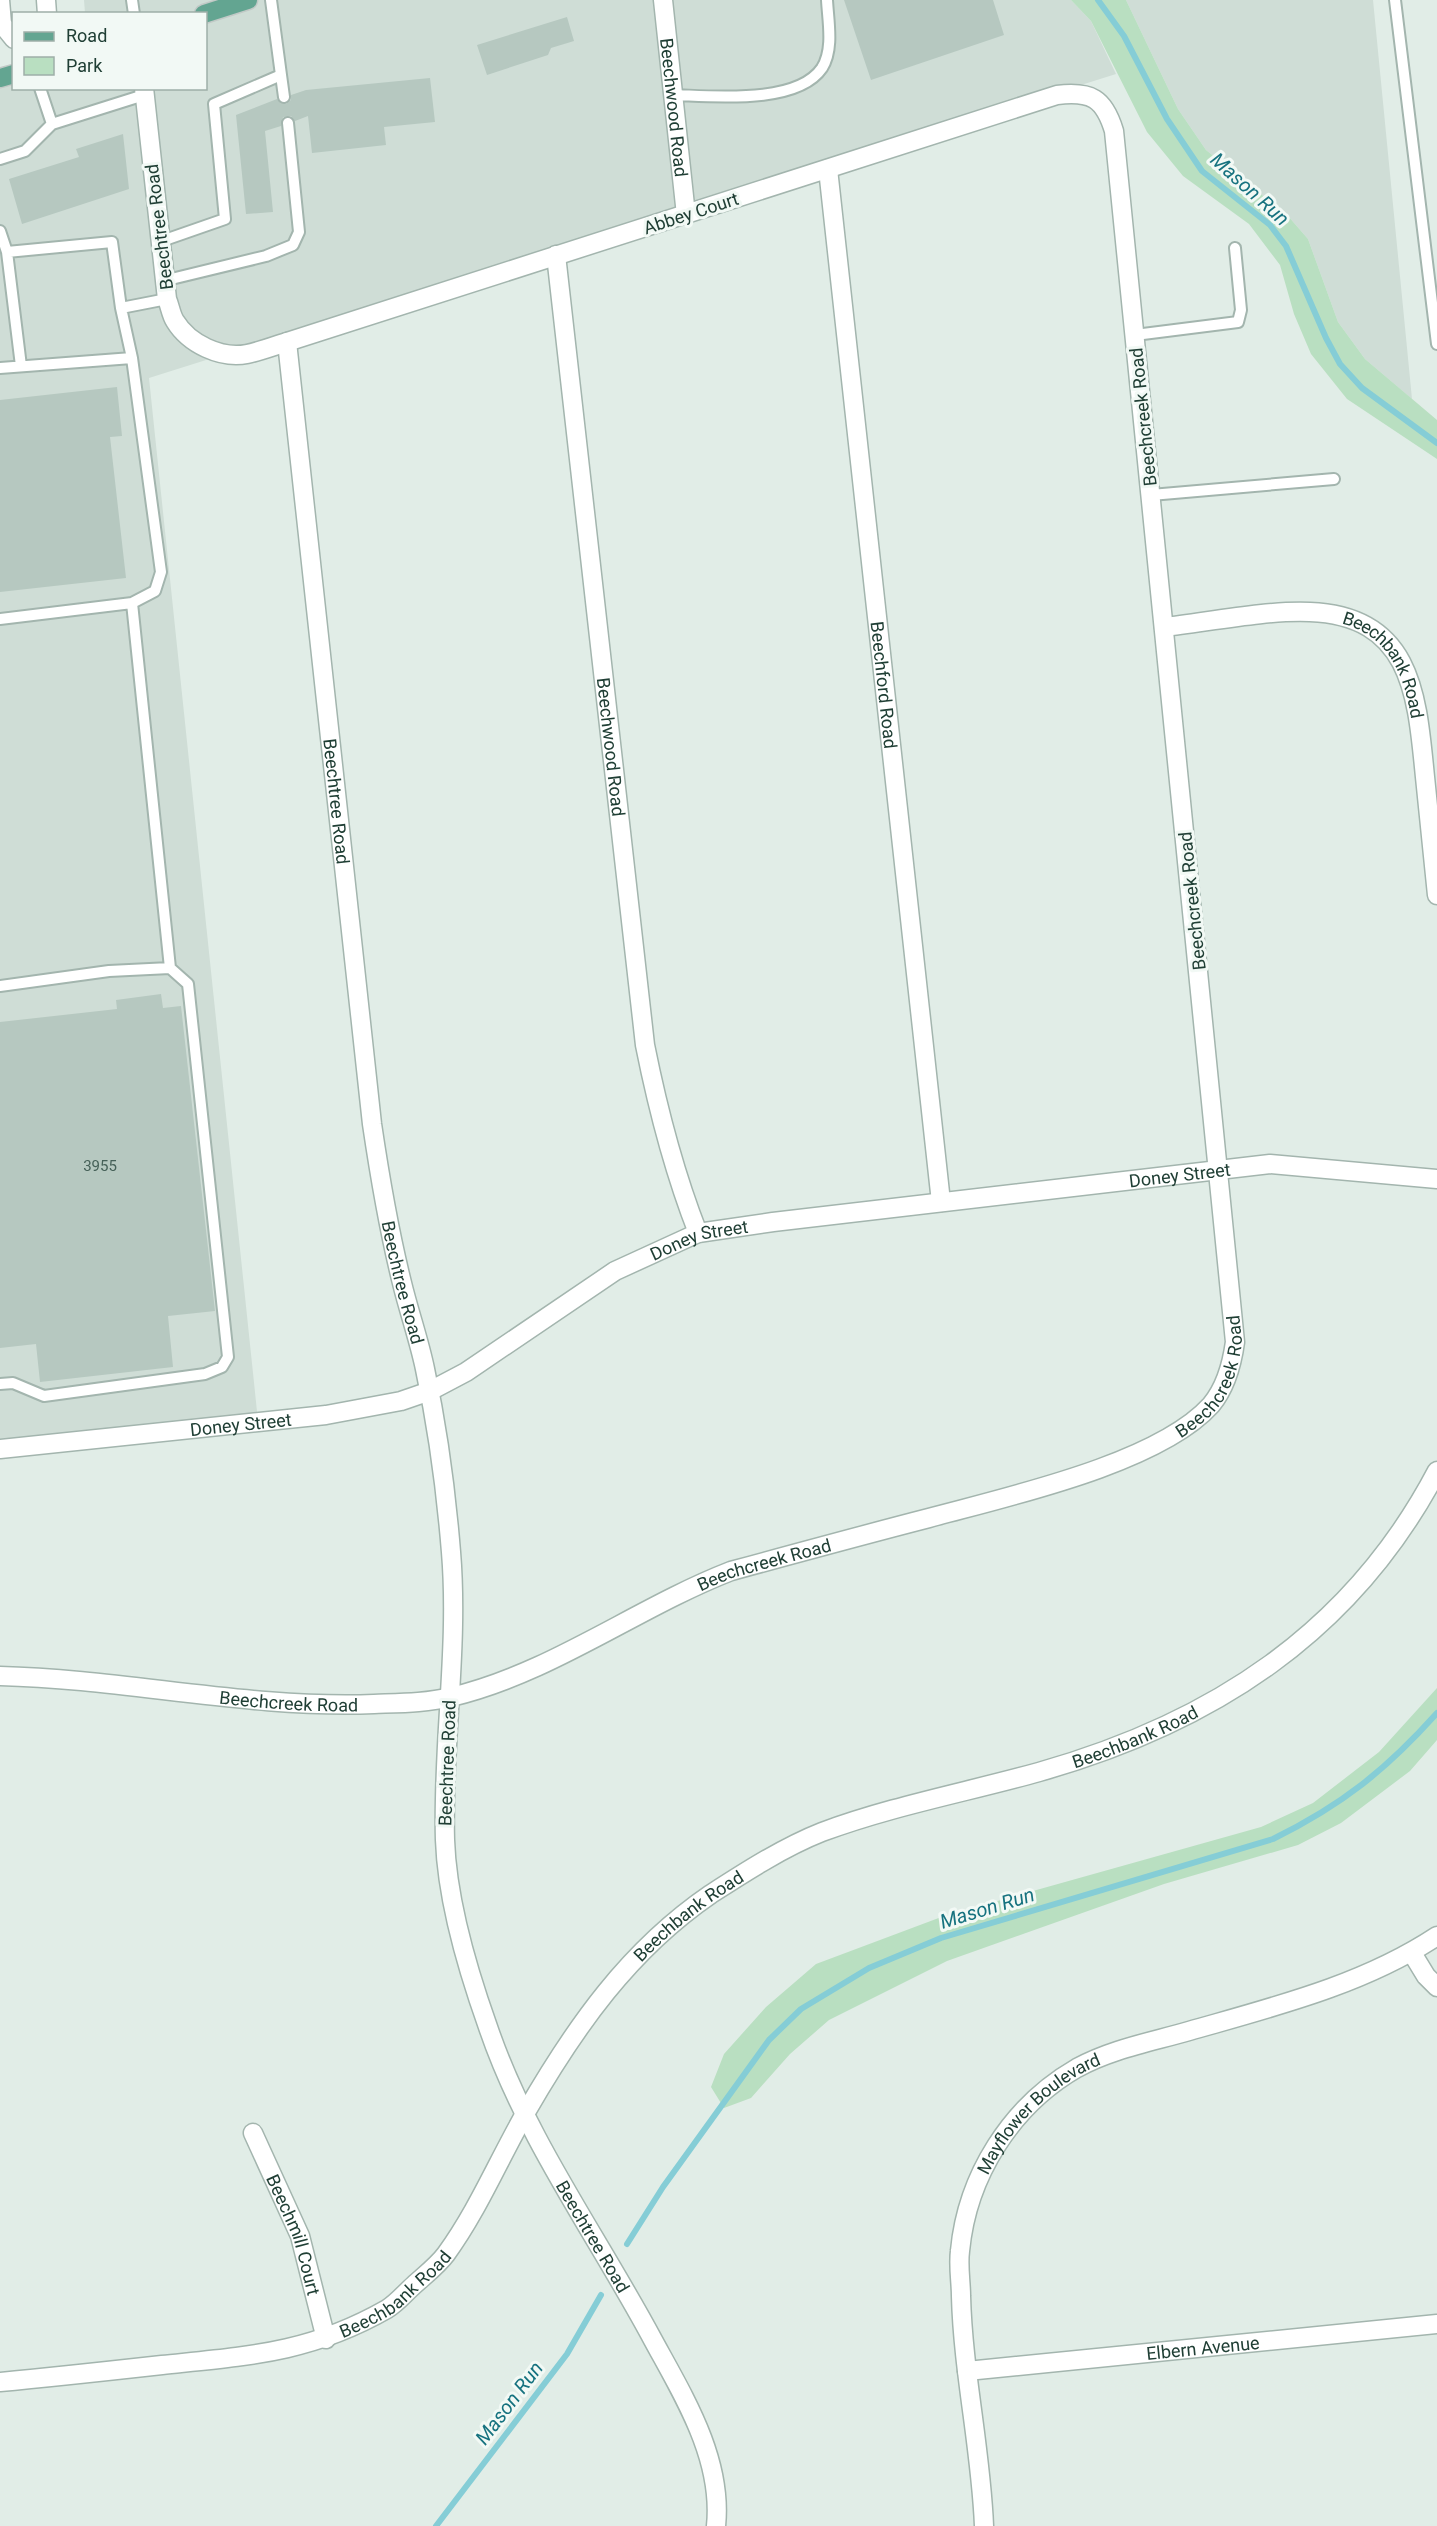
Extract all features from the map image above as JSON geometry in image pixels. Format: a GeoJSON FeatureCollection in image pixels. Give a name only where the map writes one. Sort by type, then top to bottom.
{"type":"FeatureCollection","features":[{"type":"Feature","properties":{"kind":"main road"},"geometry":{"type":"LineString","coordinates":[[207,13],[248,0]]}},
{"type":"Feature","properties":{"kind":"street"},"geometry":{"type":"LineString","coordinates":[[0,0],[2,24],[12,36]]}},
{"type":"Feature","properties":{"kind":"street","name":"Beechwood Road"},"geometry":{"type":"LineString","coordinates":[[663,0],[686,215]]}},
{"type":"Feature","properties":{"kind":"street","name":"Beechtree Road"},"geometry":{"type":"LineString","coordinates":[[144,92],[163,281],[174,320],[188,336],[205,348],[224,354],[246,354],[288,342],[372,1124],[382,1196],[430,1391],[444,1472],[452,1557],[445,1844],[457,1919],[489,2030],[524,2115],[620,2277],[701,2432],[712,2470],[718,2507],[716,2526]]}},
{"type":"Feature","properties":{"kind":"street","name":"Abbey Court"},"geometry":{"type":"LineString","coordinates":[[288,342],[1057,95],[1077,93],[1096,98]]}},
{"type":"Feature","properties":{"kind":"street","name":"Beechcreek Road"},"geometry":{"type":"LineString","coordinates":[[0,1676],[59,1677],[222,1697],[330,1706],[412,1702],[449,1697],[542,1665],[691,1587],[731,1571],[1024,1492],[1125,1459],[1192,1421],[1211,1405],[1232,1365],[1235,1342],[1220,1170],[1114,131],[1108,113],[1096,98]]}},
{"type":"Feature","properties":{"kind":"street","name":"Beechford Road"},"geometry":{"type":"LineString","coordinates":[[828,169],[941,1202]]}},
{"type":"Feature","properties":{"kind":"street","name":"Beechwood Road"},"geometry":{"type":"LineString","coordinates":[[556,255],[645,1045],[658,1110],[678,1182],[698,1233]]}},
{"type":"Feature","properties":{"kind":"street","name":"Beechbank Road"},"geometry":{"type":"LineString","coordinates":[[1164,627],[1308,612],[1352,620],[1384,641],[1400,659],[1415,692],[1437,895]]}},
{"type":"Feature","properties":{"kind":"street","name":"Doney Street"},"geometry":{"type":"LineString","coordinates":[[0,1449],[326,1415],[401,1401],[430,1391],[466,1372],[615,1271],[698,1233],[1270,1164],[1437,1179]]}},
{"type":"Feature","properties":{"kind":"street","name":"Beechbank Road"},"geometry":{"type":"LineString","coordinates":[[0,2382],[272,2354],[326,2339],[392,2306],[444,2256],[501,2160],[524,2115],[584,2018],[615,1978],[661,1932],[710,1895],[818,1833],[1109,1750],[1201,1710],[1270,1667],[1339,1605],[1370,1572],[1398,1536],[1437,1471]]}},
{"type":"Feature","properties":{"kind":"street","name":"Mayflower Boulevard"},"geometry":{"type":"LineString","coordinates":[[984,2526],[962,2322],[960,2253],[965,2214],[974,2186],[986,2162],[1024,2110],[1046,2089],[1103,2056],[1288,2002],[1356,1978],[1412,1953],[1437,1936]]}},
{"type":"Feature","properties":{"kind":"street"},"geometry":{"type":"LineString","coordinates":[[1412,1953],[1426,1976],[1437,1987]]}},
{"type":"Feature","properties":{"kind":"street","name":"Beechmill Court"},"geometry":{"type":"LineString","coordinates":[[253,2133],[300,2236],[326,2339]]}},
{"type":"Feature","properties":{"kind":"street","name":"Elbern Avenue"},"geometry":{"type":"LineString","coordinates":[[967,2371],[1437,2324]]}},
{"type":"Feature","properties":{"kind":"lane"},"geometry":{"type":"LineString","coordinates":[[271,0],[284,97]]}},
{"type":"Feature","properties":{"kind":"lane"},"geometry":{"type":"LineString","coordinates":[[673,95],[743,97],[775,92],[805,83],[822,68],[829,44],[827,0]]}},
{"type":"Feature","properties":{"kind":"lane"},"geometry":{"type":"LineString","coordinates":[[1395,0],[1437,344]]}},
{"type":"Feature","properties":{"kind":"lane"},"geometry":{"type":"LineString","coordinates":[[159,242],[225,219],[214,104],[281,75]]}},
{"type":"Feature","properties":{"kind":"lane"},"geometry":{"type":"LineString","coordinates":[[41,90],[52,124]]}},
{"type":"Feature","properties":{"kind":"lane"},"geometry":{"type":"LineString","coordinates":[[0,159],[24,151],[52,124],[144,92]]}},
{"type":"Feature","properties":{"kind":"lane"},"geometry":{"type":"LineString","coordinates":[[163,281],[266,256],[293,245],[298,232],[288,123]]}},
{"type":"Feature","properties":{"kind":"lane"},"geometry":{"type":"LineString","coordinates":[[0,231],[6,252],[21,366]]}},
{"type":"Feature","properties":{"kind":"lane"},"geometry":{"type":"LineString","coordinates":[[0,619],[132,603],[155,591],[161,572],[132,358],[120,308],[112,242],[6,252]]}},
{"type":"Feature","properties":{"kind":"lane"},"geometry":{"type":"LineString","coordinates":[[1135,335],[1238,322],[1241,310],[1235,248]]}},
{"type":"Feature","properties":{"kind":"lane"},"geometry":{"type":"LineString","coordinates":[[120,308],[167,299]]}},
{"type":"Feature","properties":{"kind":"lane"},"geometry":{"type":"LineString","coordinates":[[0,368],[132,358]]}},
{"type":"Feature","properties":{"kind":"lane"},"geometry":{"type":"LineString","coordinates":[[1151,495],[1334,479]]}},
{"type":"Feature","properties":{"kind":"lane"},"geometry":{"type":"LineString","coordinates":[[0,1384],[13,1383],[44,1396],[205,1374],[222,1367],[228,1357],[188,984],[170,968],[132,603]]}},
{"type":"Feature","properties":{"kind":"lane"},"geometry":{"type":"LineString","coordinates":[[0,986],[110,971],[170,968]]}},
{"type":"Feature","properties":{"kind":"shaded area"},"geometry":{"type":"Polygon","coordinates":[[[84,0],[1071,0],[1091,21],[1116,74],[149,378],[258,1421],[0,1447],[0,78],[12,74],[12,90],[207,90],[207,12],[85,12],[84,0]]]}},
{"type":"Feature","properties":{"kind":"shaded area"},"geometry":{"type":"Polygon","coordinates":[[[1126,0],[1373,0],[1412,399],[1365,359],[1338,322],[1308,239],[1288,216],[1206,150],[1178,109],[1126,0]]]}},
{"type":"Feature","properties":{"kind":"green space"},"geometry":{"type":"Polygon","coordinates":[[[1071,0],[1126,0],[1178,109],[1206,150],[1288,216],[1308,239],[1338,322],[1365,359],[1437,420],[1437,459],[1347,399],[1311,354],[1294,314],[1280,265],[1249,224],[1183,176],[1147,132],[1091,21],[1071,0]]]}},
{"type":"Feature","properties":{"kind":"green space"},"geometry":{"type":"Polygon","coordinates":[[[1437,1688],[1437,1740],[1410,1771],[1341,1823],[1298,1845],[1164,1884],[947,1961],[829,2020],[790,2054],[751,2098],[724,2108],[711,2087],[724,2054],[766,2007],[816,1964],[944,1916],[1261,1827],[1313,1803],[1379,1752],[1437,1688]]]}},
{"type":"Feature","properties":{"kind":"building"},"geometry":{"type":"Polygon","coordinates":[[[844,0],[993,0],[1004,35],[871,80],[844,0]]]}},
{"type":"Feature","properties":{"kind":"building"},"geometry":{"type":"Polygon","coordinates":[[[567,17],[574,41],[551,48],[548,55],[487,75],[477,45],[567,17]]]}},
{"type":"Feature","properties":{"kind":"building"},"geometry":{"type":"Polygon","coordinates":[[[430,78],[435,122],[384,127],[386,145],[312,153],[308,116],[295,121],[291,116],[283,117],[281,126],[265,131],[273,212],[246,214],[236,115],[277,99],[286,104],[291,100],[291,95],[306,90],[430,78]]]}},
{"type":"Feature","properties":{"kind":"building"},"geometry":{"type":"Polygon","coordinates":[[[123,134],[129,189],[22,224],[9,179],[79,157],[76,149],[123,134]]]}},
{"type":"Feature","properties":{"kind":"building"},"geometry":{"type":"Polygon","coordinates":[[[117,387],[122,436],[110,437],[126,578],[0,592],[0,400],[117,387]]]}},
{"type":"Feature","properties":{"kind":"building"},"geometry":{"type":"Polygon","coordinates":[[[161,994],[163,1008],[181,1006],[215,1311],[168,1316],[173,1367],[40,1382],[36,1344],[0,1348],[0,1022],[117,1009],[116,1000],[161,994]]]}},
{"type":"Feature","properties":{"kind":"waterway","name":"Mason Run"},"geometry":{"type":"LineString","coordinates":[[1098,0],[1124,36],[1167,119],[1202,171],[1270,225],[1286,246],[1326,338],[1340,364],[1362,388],[1437,443]]}},
{"type":"Feature","properties":{"kind":"waterway","name":"Mason Run"},"geometry":{"type":"LineString","coordinates":[[627,2244],[663,2187],[769,2040],[801,2009],[869,1968],[941,1938],[1273,1839],[1321,1813],[1362,1785],[1400,1752],[1437,1713]]}},
{"type":"Feature","properties":{"kind":"waterway","name":"Mason Run"},"geometry":{"type":"LineString","coordinates":[[436,2526],[567,2354],[601,2295]]}}]}
